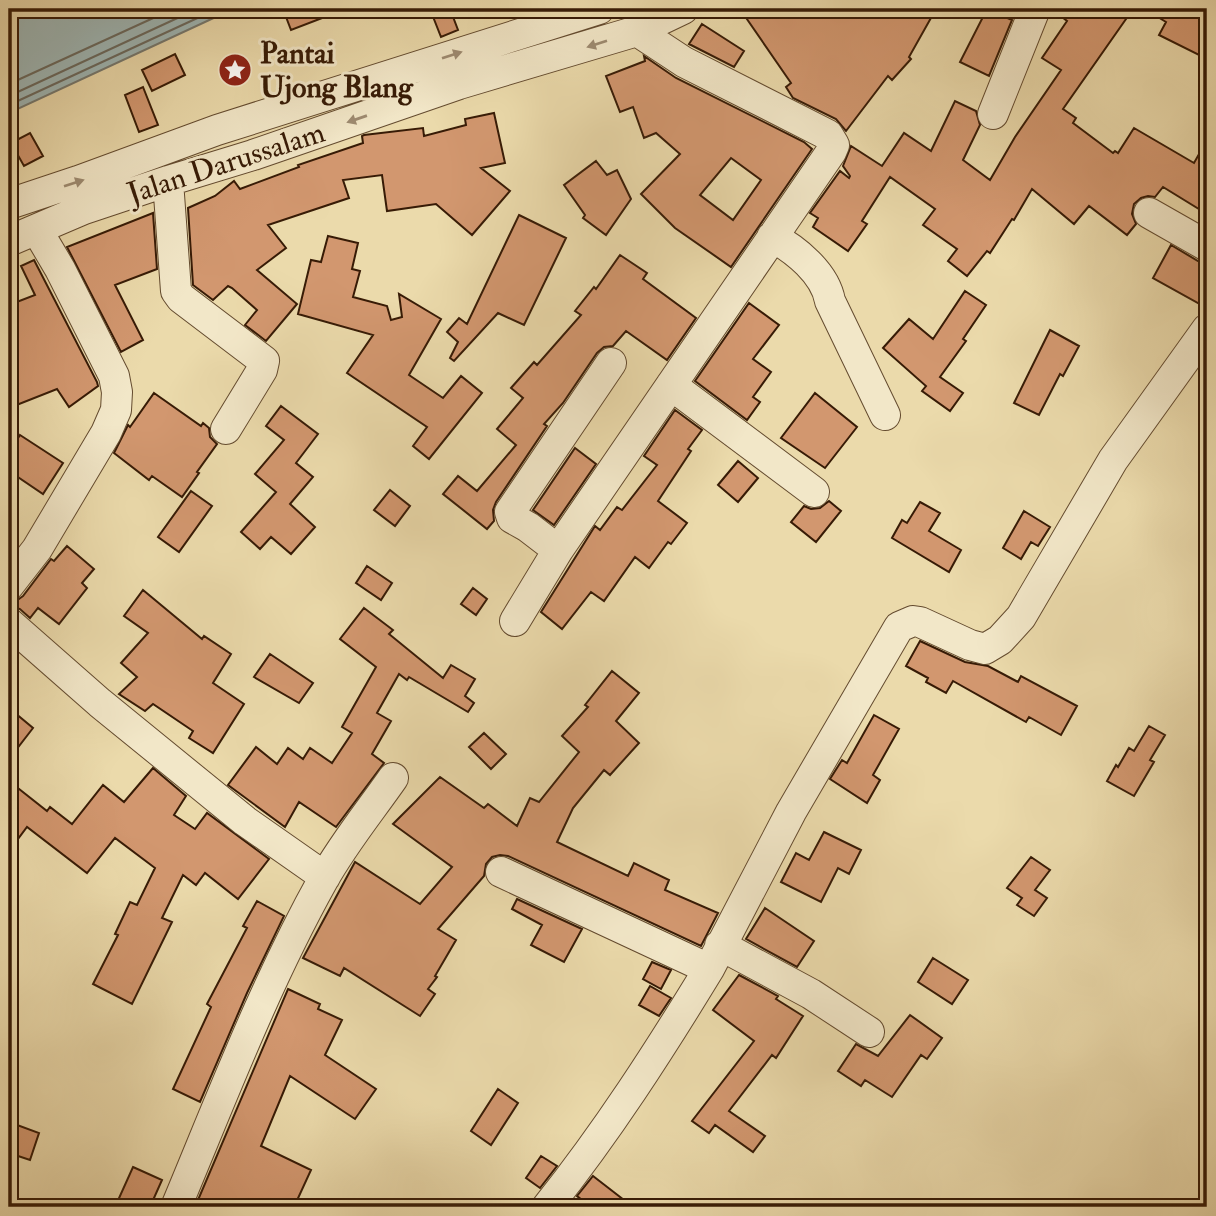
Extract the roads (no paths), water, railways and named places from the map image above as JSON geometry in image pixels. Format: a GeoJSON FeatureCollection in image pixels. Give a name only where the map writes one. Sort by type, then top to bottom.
{"type":"FeatureCollection","features":[{"type":"Feature","properties":{"kind":"street","name":"Jalan Darussalam"},"geometry":{"type":"LineString","coordinates":[[9,204],[217,130],[599,9]]}},
{"type":"Feature","properties":{"kind":"street","name":"Jalan Darussalam"},"geometry":{"type":"LineString","coordinates":[[9,241],[84,209],[253,155],[459,84],[637,31],[683,9]]}},
{"type":"Feature","properties":{"kind":"street"},"geometry":{"type":"LineString","coordinates":[[993,114],[1035,9]]}},
{"type":"Feature","properties":{"kind":"street"},"geometry":{"type":"LineString","coordinates":[[515,621],[558,550],[831,152],[833,140],[828,135],[684,62],[637,31]]}},
{"type":"Feature","properties":{"kind":"street"},"geometry":{"type":"LineString","coordinates":[[168,181],[176,292],[264,361],[262,370],[226,429]]}},
{"type":"Feature","properties":{"kind":"street"},"geometry":{"type":"LineString","coordinates":[[1149,213],[1207,246]]}},
{"type":"Feature","properties":{"kind":"street"},"geometry":{"type":"LineString","coordinates":[[9,585],[37,549],[106,433],[116,410],[114,376],[60,269],[37,230]]}},
{"type":"Feature","properties":{"kind":"street"},"geometry":{"type":"LineString","coordinates":[[772,237],[804,260],[828,291],[830,301],[885,415]]}},
{"type":"Feature","properties":{"kind":"street"},"geometry":{"type":"LineString","coordinates":[[547,1207],[580,1165],[653,1060],[714,957],[791,812],[899,627],[913,621],[920,622],[985,649],[1000,640],[1021,617],[1113,460],[1202,347]]}},
{"type":"Feature","properties":{"kind":"street"},"geometry":{"type":"LineString","coordinates":[[558,550],[512,518],[509,512],[611,363]]}},
{"type":"Feature","properties":{"kind":"street"},"geometry":{"type":"LineString","coordinates":[[671,385],[814,492]]}},
{"type":"Feature","properties":{"kind":"street"},"geometry":{"type":"LineString","coordinates":[[9,624],[100,703],[245,821],[325,877]]}},
{"type":"Feature","properties":{"kind":"street"},"geometry":{"type":"LineString","coordinates":[[176,1207],[295,934],[325,877],[393,778]]}},
{"type":"Feature","properties":{"kind":"street"},"geometry":{"type":"LineString","coordinates":[[501,872],[811,994],[869,1031]]}},
{"type":"Feature","properties":{"kind":"water"},"geometry":{"type":"Polygon","coordinates":[[[9,9],[233,9],[9,113],[9,9]]]}},
{"type":"Feature","properties":{"kind":"place","name":"Pantai Ujong Blang"},"geometry":{"type":"Point","coordinates":[235,70]}}]}
